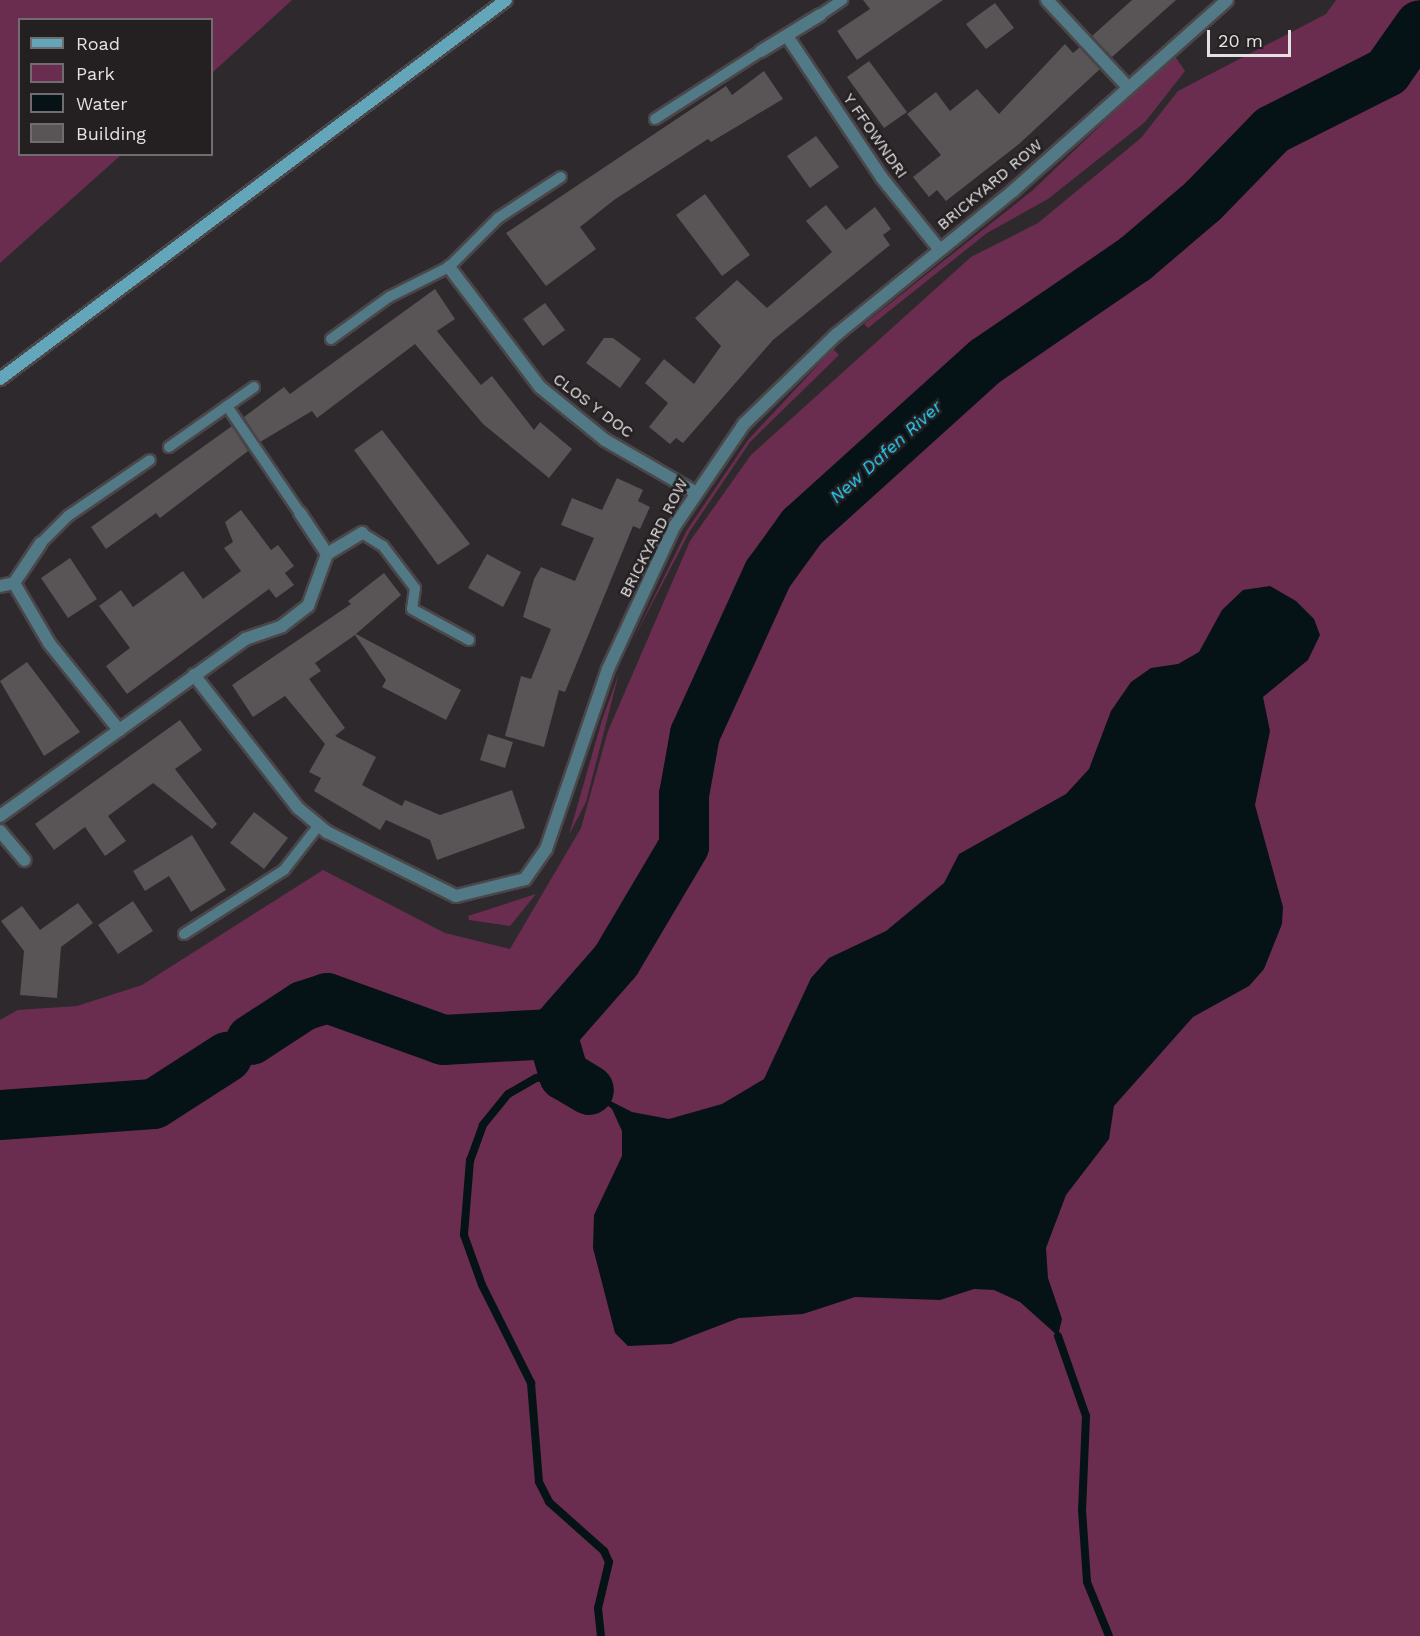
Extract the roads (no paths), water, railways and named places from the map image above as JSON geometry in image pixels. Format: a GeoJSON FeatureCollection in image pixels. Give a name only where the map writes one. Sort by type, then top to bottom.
{"type":"FeatureCollection","features":[{"type":"Feature","properties":{"kind":"main road"},"geometry":{"type":"LineString","coordinates":[[0,379],[506,0]]}},
{"type":"Feature","properties":{"kind":"street"},"geometry":{"type":"LineString","coordinates":[[1047,0],[1126,85]]}},
{"type":"Feature","properties":{"kind":"street","name":"BRICKYARD ROW"},"geometry":{"type":"LineString","coordinates":[[194,675],[298,808],[319,825],[456,896],[525,879],[546,849],[608,669],[693,491],[777,389],[939,249],[1014,189],[1126,85],[1227,0]]}},
{"type":"Feature","properties":{"kind":"street"},"geometry":{"type":"LineString","coordinates":[[761,51],[789,39],[820,15]]}},
{"type":"Feature","properties":{"kind":"street","name":"Y FFOWNDRI"},"geometry":{"type":"LineString","coordinates":[[789,39],[882,178],[939,249]]}},
{"type":"Feature","properties":{"kind":"street","name":"CLOS Y DOC"},"geometry":{"type":"LineString","coordinates":[[449,267],[540,387],[605,440],[693,491]]}},
{"type":"Feature","properties":{"kind":"street"},"geometry":{"type":"LineString","coordinates":[[300,513],[327,554]]}},
{"type":"Feature","properties":{"kind":"street"},"geometry":{"type":"LineString","coordinates":[[0,816],[245,639],[282,626],[308,606],[327,554],[362,533]]}},
{"type":"Feature","properties":{"kind":"street"},"geometry":{"type":"LineString","coordinates":[[0,586],[14,583],[41,543]]}},
{"type":"Feature","properties":{"kind":"street"},"geometry":{"type":"LineString","coordinates":[[14,583],[49,643],[119,729]]}},
{"type":"Feature","properties":{"kind":"street"},"geometry":{"type":"LineString","coordinates":[[0,831],[24,860]]}},
{"type":"Feature","properties":{"kind":"lane"},"geometry":{"type":"LineString","coordinates":[[820,15],[842,0]]}},
{"type":"Feature","properties":{"kind":"lane"},"geometry":{"type":"LineString","coordinates":[[655,119],[761,51]]}},
{"type":"Feature","properties":{"kind":"lane"},"geometry":{"type":"LineString","coordinates":[[331,339],[389,297],[449,267],[498,219],[561,177]]}},
{"type":"Feature","properties":{"kind":"lane"},"geometry":{"type":"LineString","coordinates":[[169,447],[254,387]]}},
{"type":"Feature","properties":{"kind":"lane"},"geometry":{"type":"LineString","coordinates":[[227,406],[300,513]]}},
{"type":"Feature","properties":{"kind":"lane"},"geometry":{"type":"LineString","coordinates":[[41,543],[68,516],[150,460]]}},
{"type":"Feature","properties":{"kind":"lane"},"geometry":{"type":"LineString","coordinates":[[362,533],[383,546],[415,588],[412,609],[469,640]]}},
{"type":"Feature","properties":{"kind":"lane"},"geometry":{"type":"LineString","coordinates":[[184,934],[284,870],[319,825]]}},
{"type":"Feature","properties":{"kind":"water"},"geometry":{"type":"Polygon","coordinates":[[[1270,586],[1296,601],[1314,619],[1320,635],[1308,660],[1263,697],[1270,731],[1255,805],[1283,907],[1282,924],[1264,969],[1249,986],[1193,1017],[1114,1106],[1109,1139],[1066,1195],[1046,1248],[1048,1278],[1062,1319],[1058,1336],[1020,1302],[994,1290],[974,1289],[940,1300],[855,1297],[803,1314],[739,1318],[671,1344],[628,1346],[615,1333],[593,1248],[594,1215],[622,1156],[622,1131],[612,1109],[589,1090],[632,1112],[669,1119],[722,1104],[764,1079],[811,978],[829,958],[886,931],[944,883],[959,854],[1066,794],[1089,769],[1111,711],[1131,682],[1151,668],[1178,664],[1199,652],[1222,610],[1243,590],[1270,586]]]}},
{"type":"Feature","properties":{"kind":"waterway","name":"New Dafen River"},"geometry":{"type":"LineString","coordinates":[[552,1034],[616,961],[684,846],[684,795],[695,734],[768,574],[802,527],[986,361],[1135,259],[1203,201],[1272,130],[1387,72],[1420,25]]}},
{"type":"Feature","properties":{"kind":"waterway","name":"New Dafen River"},"geometry":{"type":"LineString","coordinates":[[251,1040],[303,1006],[327,998],[443,1040],[552,1034],[564,1075],[589,1090]]}},
{"type":"Feature","properties":{"kind":"waterway","name":"New Dafen River"},"geometry":{"type":"LineString","coordinates":[[0,1115],[154,1104],[227,1057]]}},
{"type":"Feature","properties":{"kind":"waterway"},"geometry":{"type":"LineString","coordinates":[[564,1075],[536,1078],[508,1094],[483,1125],[470,1160],[464,1235],[482,1285],[531,1383],[539,1482],[549,1502],[604,1551],[609,1562],[598,1608],[601,1636]]}},
{"type":"Feature","properties":{"kind":"waterway"},"geometry":{"type":"LineString","coordinates":[[1058,1336],[1086,1416],[1082,1510],[1087,1582],[1109,1636]]}}]}
